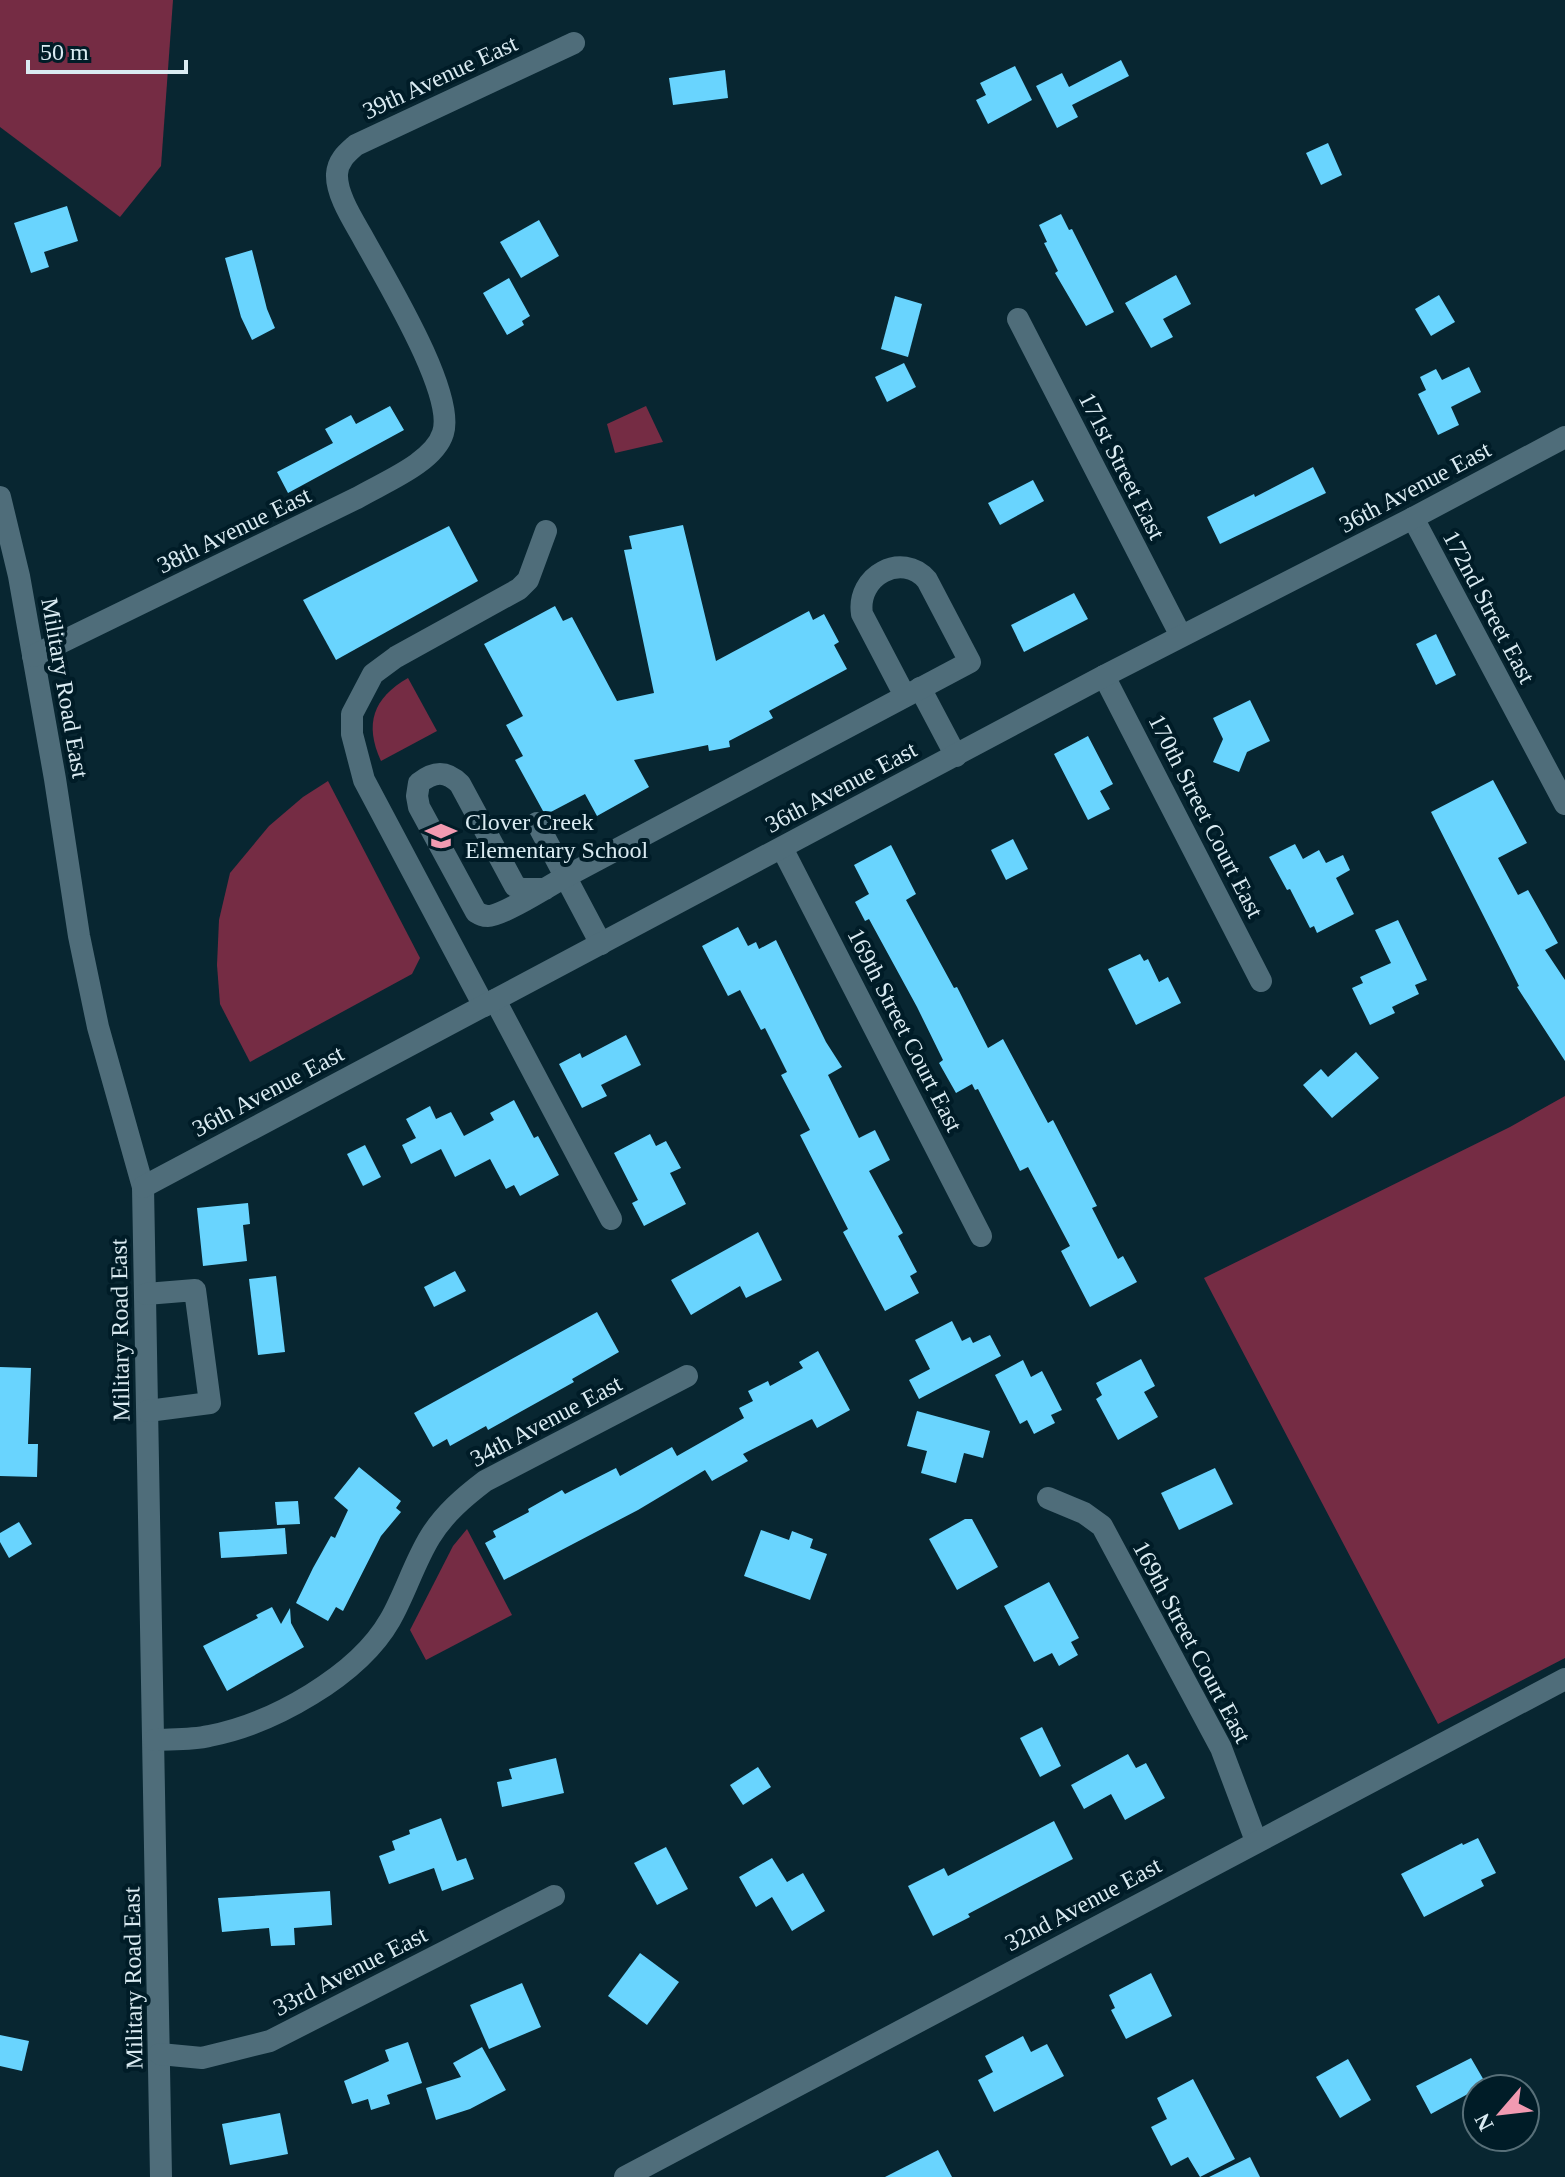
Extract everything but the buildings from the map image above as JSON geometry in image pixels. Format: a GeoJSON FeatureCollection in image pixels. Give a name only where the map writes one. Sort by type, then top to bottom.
{"type":"FeatureCollection","features":[{"type":"Feature","properties":{"kind":"street","name":"39th Avenue East"},"geometry":{"type":"LineString","coordinates":[[444,432],[445,419],[434,377],[406,316],[351,216],[337,175],[342,157],[356,145],[574,43]]}},
{"type":"Feature","properties":{"kind":"street","name":"171st Street East"},"geometry":{"type":"LineString","coordinates":[[1018,319],[1181,636]]}},
{"type":"Feature","properties":{"kind":"street","name":"38th Avenue East"},"geometry":{"type":"LineString","coordinates":[[33,656],[404,473],[432,450],[444,432]]}},
{"type":"Feature","properties":{"kind":"street","name":"36th Avenue East"},"geometry":{"type":"LineString","coordinates":[[143,1187],[1104,676],[1565,437]]}},
{"type":"Feature","properties":{"kind":"street","name":"Military Road East"},"geometry":{"type":"LineString","coordinates":[[0,497],[33,656],[79,936],[98,1027],[143,1187],[161,2177]]}},
{"type":"Feature","properties":{"kind":"street","name":"172nd Street East"},"geometry":{"type":"LineString","coordinates":[[1413,518],[1565,804]]}},
{"type":"Feature","properties":{"kind":"street"},"geometry":{"type":"LineString","coordinates":[[546,531],[528,580],[519,589],[396,657],[373,674],[352,714],[352,734],[364,780],[611,1219]]}},
{"type":"Feature","properties":{"kind":"street"},"geometry":{"type":"LineString","coordinates":[[545,889],[515,886],[460,784],[451,775],[440,772],[429,775],[419,783],[419,807],[476,912],[486,917],[495,915],[545,889],[565,877],[913,692],[970,662],[927,580],[919,571],[908,567],[896,568],[875,577],[863,589],[860,601],[862,614],[913,692],[956,756]]}},
{"type":"Feature","properties":{"kind":"street","name":"170th Street Court East"},"geometry":{"type":"LineString","coordinates":[[1104,676],[1261,981]]}},
{"type":"Feature","properties":{"kind":"street"},"geometry":{"type":"LineString","coordinates":[[537,823],[601,944]]}},
{"type":"Feature","properties":{"kind":"street","name":"169th Street Court East"},"geometry":{"type":"LineString","coordinates":[[782,848],[981,1236]]}},
{"type":"Feature","properties":{"kind":"street"},"geometry":{"type":"LineString","coordinates":[[146,1294],[195,1290],[210,1403],[148,1411]]}},
{"type":"Feature","properties":{"kind":"street","name":"34th Avenue East"},"geometry":{"type":"LineString","coordinates":[[154,1740],[207,1737],[234,1730],[263,1719],[334,1681],[357,1662],[382,1632],[430,1537],[461,1499],[485,1481],[687,1376]]}},
{"type":"Feature","properties":{"kind":"street","name":"169th Street Court East"},"geometry":{"type":"LineString","coordinates":[[1048,1498],[1084,1513],[1102,1526],[1221,1748],[1256,1841]]}},
{"type":"Feature","properties":{"kind":"street","name":"32nd Avenue East"},"geometry":{"type":"LineString","coordinates":[[625,2177],[1565,1679]]}},
{"type":"Feature","properties":{"kind":"street","name":"33rd Avenue East"},"geometry":{"type":"LineString","coordinates":[[160,2054],[202,2058],[270,2041],[554,1896]]}},
{"type":"Feature","properties":{"kind":"shaded area"},"geometry":{"type":"Polygon","coordinates":[[[0,0],[173,0],[161,166],[120,217],[0,127],[0,0]]]}},
{"type":"Feature","properties":{"kind":"shaded area"},"geometry":{"type":"Polygon","coordinates":[[[646,406],[663,442],[615,453],[607,424],[646,406]]]}},
{"type":"Feature","properties":{"kind":"shaded area"},"geometry":{"type":"Polygon","coordinates":[[[408,678],[437,731],[381,761],[373,735],[375,713],[387,694],[408,678]]]}},
{"type":"Feature","properties":{"kind":"shaded area"},"geometry":{"type":"Polygon","coordinates":[[[328,781],[420,958],[412,974],[250,1062],[220,1004],[217,965],[219,920],[230,873],[269,826],[303,797],[328,781]]]}},
{"type":"Feature","properties":{"kind":"shaded area"},"geometry":{"type":"Polygon","coordinates":[[[1565,1096],[1565,1658],[1438,1724],[1204,1278],[1510,1127],[1565,1096]]]}},
{"type":"Feature","properties":{"kind":"shaded area"},"geometry":{"type":"Polygon","coordinates":[[[467,1529],[512,1615],[426,1660],[410,1630],[453,1546],[467,1529]]]}},
{"type":"Feature","properties":{"kind":"place","name":"Clover Creek Elementary School"},"geometry":{"type":"Point","coordinates":[441,836]}}]}
